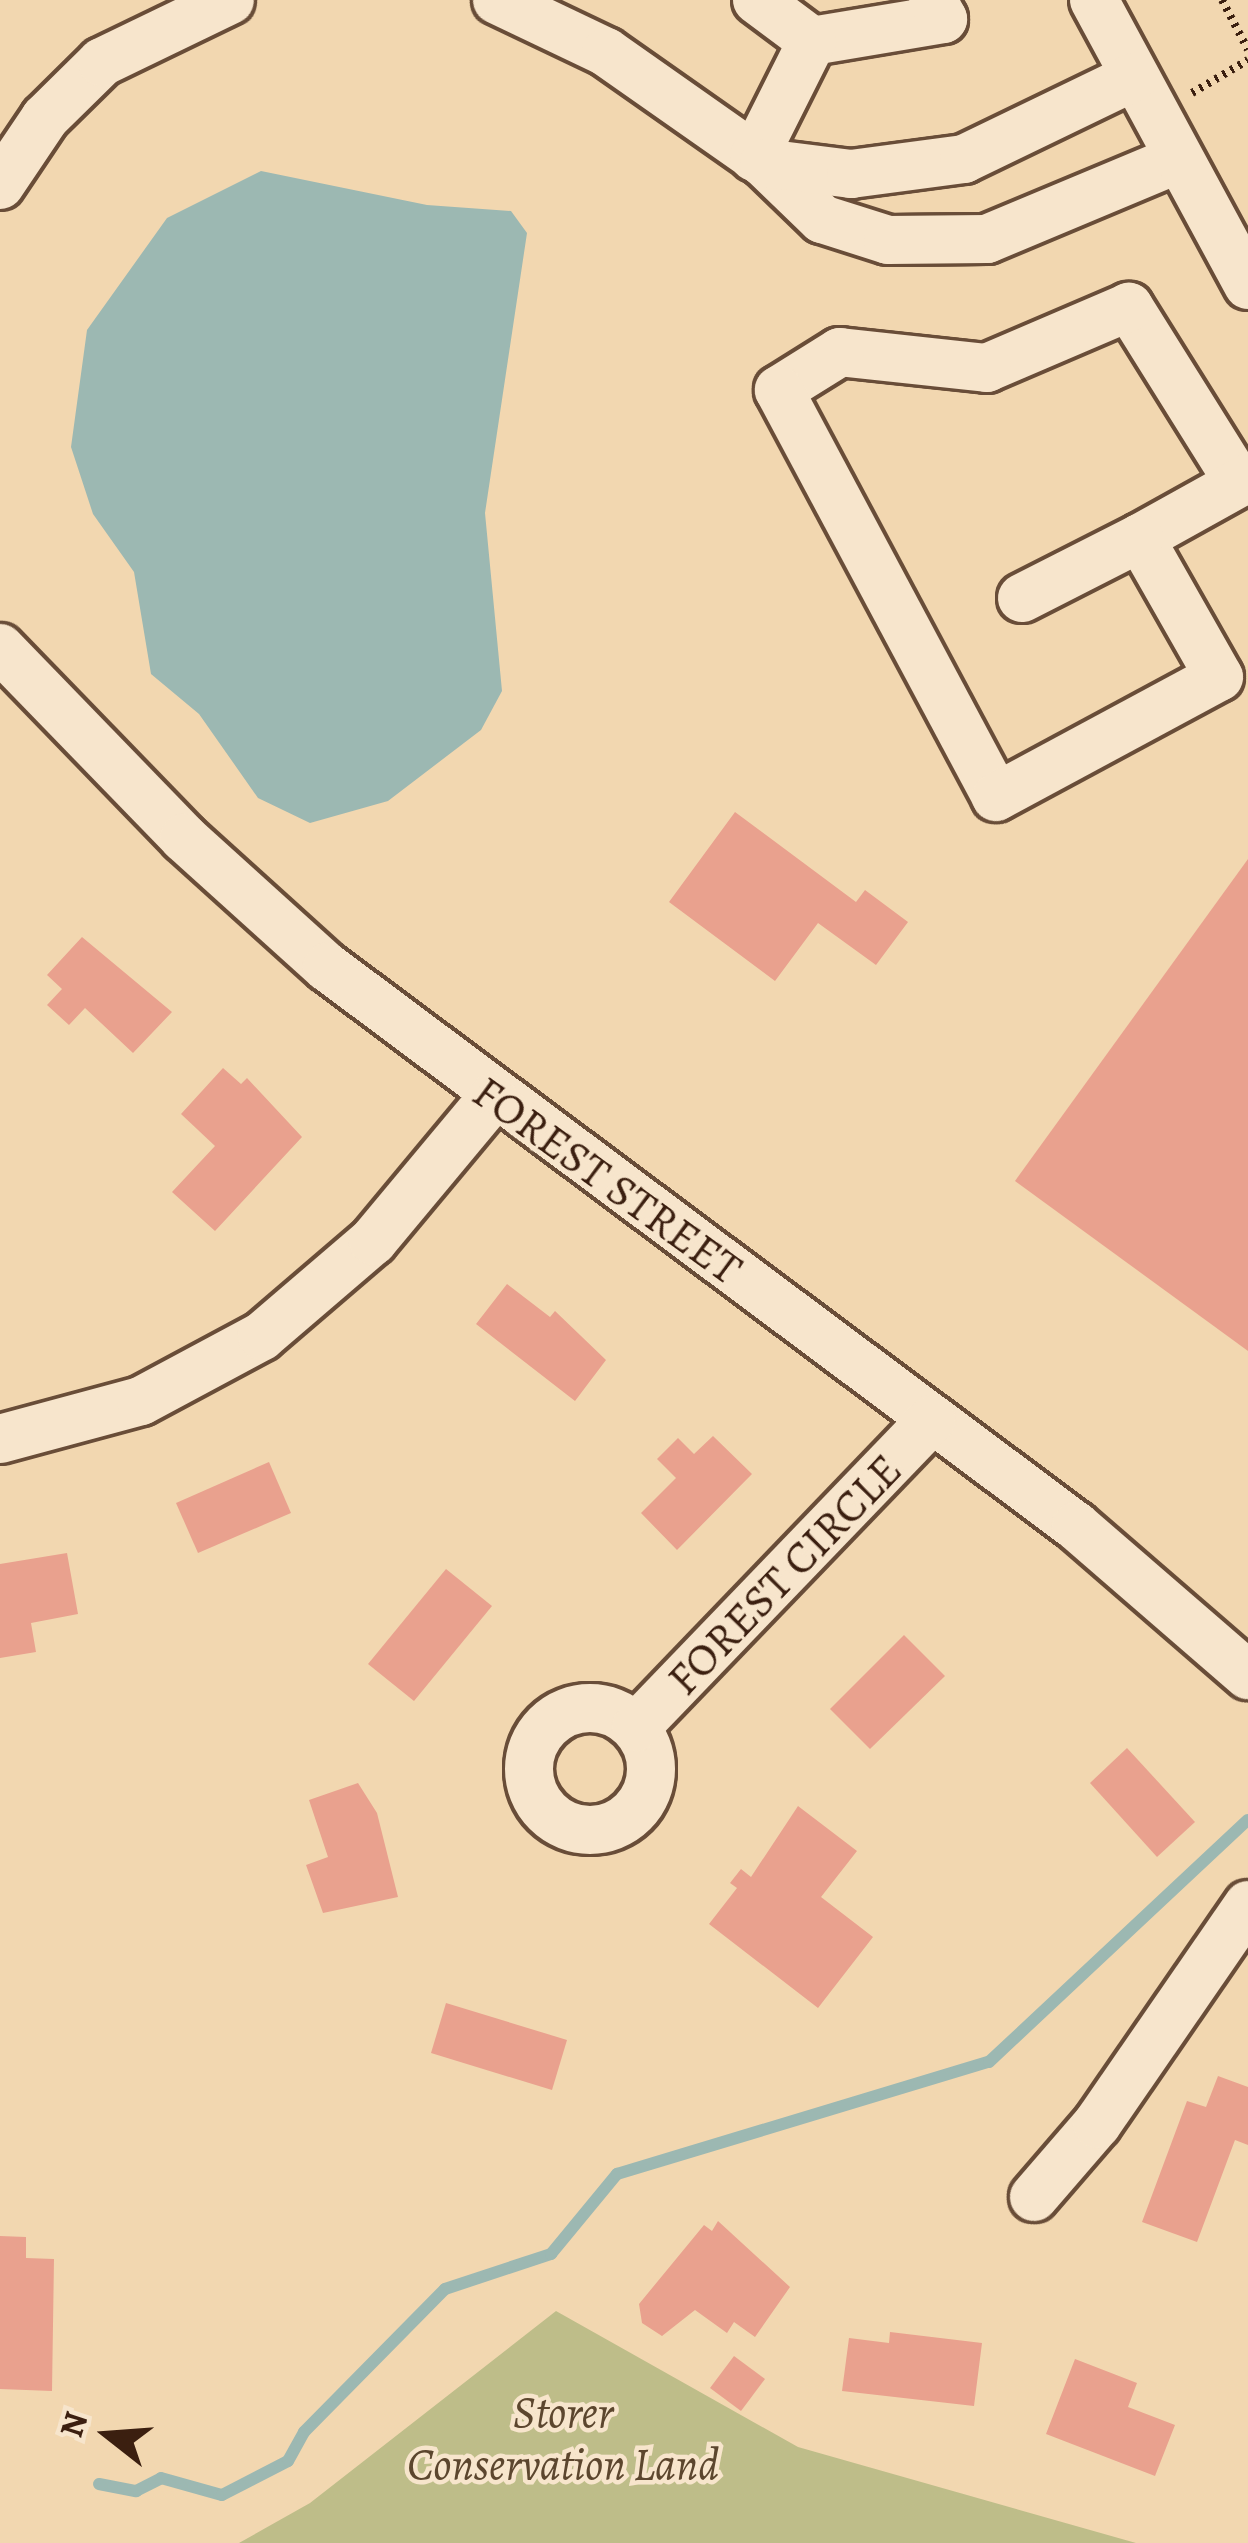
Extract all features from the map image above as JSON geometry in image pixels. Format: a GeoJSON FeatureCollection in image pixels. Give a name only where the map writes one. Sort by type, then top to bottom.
{"type":"FeatureCollection","features":[{"type":"Feature","properties":{"kind":"street"},"geometry":{"type":"LineString","coordinates":[[497,0],[585,40],[759,160],[821,219],[938,246],[1063,215],[1176,160]]}},
{"type":"Feature","properties":{"kind":"street"},"geometry":{"type":"LineString","coordinates":[[757,0],[812,41],[943,19],[933,0]]}},
{"type":"Feature","properties":{"kind":"street"},"geometry":{"type":"LineString","coordinates":[[1094,0],[1176,160],[1248,285]]}},
{"type":"Feature","properties":{"kind":"street"},"geometry":{"type":"LineString","coordinates":[[1,184],[82,80],[206,3]]}},
{"type":"Feature","properties":{"kind":"street"},"geometry":{"type":"LineString","coordinates":[[759,160],[812,41]]}},
{"type":"Feature","properties":{"kind":"street"},"geometry":{"type":"LineString","coordinates":[[759,160],[871,173],[964,159],[1143,96]]}},
{"type":"Feature","properties":{"kind":"street"},"geometry":{"type":"LineString","coordinates":[[1022,598],[1243,480],[1129,307],[986,368],[840,352],[779,390],[996,797],[1219,677],[1140,538]]}},
{"type":"Feature","properties":{"kind":"street","name":"FOREST STREET"},"geometry":{"type":"LineString","coordinates":[[5,647],[224,876],[493,1097],[1128,1568],[1248,1676]]}},
{"type":"Feature","properties":{"kind":"street"},"geometry":{"type":"LineString","coordinates":[[0,1439],[157,1395],[262,1336],[373,1240],[493,1097]]}},
{"type":"Feature","properties":{"kind":"street","name":"FOREST CIRCLE"},"geometry":{"type":"LineString","coordinates":[[636,1727],[931,1420]]}},
{"type":"Feature","properties":{"kind":"street"},"geometry":{"type":"LineString","coordinates":[[1034,2197],[1096,2124],[1248,1905]]}},
{"type":"Feature","properties":{"kind":"path"},"geometry":{"type":"LineString","coordinates":[[1222,0],[1248,50]]}},
{"type":"Feature","properties":{"kind":"path"},"geometry":{"type":"LineString","coordinates":[[1143,96],[1248,60]]}},
{"type":"Feature","properties":{"kind":"green space","name":"Storer Conservation Land"},"geometry":{"type":"Polygon","coordinates":[[[556,2311],[798,2447],[1136,2543],[239,2543],[310,2503],[556,2311]]]}},
{"type":"Feature","properties":{"kind":"water"},"geometry":{"type":"Polygon","coordinates":[[[261,171],[427,205],[511,211],[527,233],[485,513],[502,691],[481,730],[388,801],[310,823],[258,798],[199,714],[151,674],[134,572],[93,514],[71,447],[87,330],[167,218],[261,171]]]}},
{"type":"Feature","properties":{"kind":"building"},"geometry":{"type":"Polygon","coordinates":[[[735,812],[856,902],[865,890],[908,922],[876,965],[818,923],[775,981],[669,902],[735,812]]]}},
{"type":"Feature","properties":{"kind":"building"},"geometry":{"type":"Polygon","coordinates":[[[1248,859],[1248,1351],[1015,1181],[1248,859]]]}},
{"type":"Feature","properties":{"kind":"building"},"geometry":{"type":"Polygon","coordinates":[[[82,937],[172,1012],[133,1053],[85,1008],[69,1025],[47,1005],[62,989],[47,975],[82,937]]]}},
{"type":"Feature","properties":{"kind":"building"},"geometry":{"type":"Polygon","coordinates":[[[223,1068],[241,1084],[247,1078],[302,1137],[215,1231],[172,1192],[215,1146],[181,1114],[223,1068]]]}},
{"type":"Feature","properties":{"kind":"building"},"geometry":{"type":"Polygon","coordinates":[[[507,1284],[550,1317],[555,1311],[606,1360],[575,1401],[476,1324],[507,1284]]]}},
{"type":"Feature","properties":{"kind":"building"},"geometry":{"type":"Polygon","coordinates":[[[713,1436],[752,1474],[677,1550],[641,1513],[676,1478],[657,1459],[678,1438],[694,1454],[713,1436]]]}},
{"type":"Feature","properties":{"kind":"building"},"geometry":{"type":"Polygon","coordinates":[[[269,1462],[291,1513],[198,1553],[176,1503],[269,1462]]]}},
{"type":"Feature","properties":{"kind":"building"},"geometry":{"type":"Polygon","coordinates":[[[67,1553],[78,1614],[31,1623],[36,1652],[0,1658],[0,1564],[67,1553]]]}},
{"type":"Feature","properties":{"kind":"building"},"geometry":{"type":"Polygon","coordinates":[[[446,1569],[492,1606],[414,1701],[368,1664],[446,1569]]]}},
{"type":"Feature","properties":{"kind":"building"},"geometry":{"type":"Polygon","coordinates":[[[904,1635],[945,1676],[870,1749],[830,1709],[904,1635]]]}},
{"type":"Feature","properties":{"kind":"building"},"geometry":{"type":"Polygon","coordinates":[[[1127,1748],[1195,1822],[1157,1857],[1090,1783],[1127,1748]]]}},
{"type":"Feature","properties":{"kind":"building"},"geometry":{"type":"Polygon","coordinates":[[[358,1783],[377,1813],[398,1897],[323,1913],[306,1865],[328,1857],[309,1800],[358,1783]]]}},
{"type":"Feature","properties":{"kind":"building"},"geometry":{"type":"Polygon","coordinates":[[[798,1806],[857,1851],[821,1897],[873,1937],[818,2008],[709,1924],[737,1888],[730,1883],[741,1869],[751,1877],[798,1806]]]}},
{"type":"Feature","properties":{"kind":"building"},"geometry":{"type":"Polygon","coordinates":[[[446,2003],[567,2040],[552,2090],[431,2053],[446,2003]]]}},
{"type":"Feature","properties":{"kind":"building"},"geometry":{"type":"Polygon","coordinates":[[[1218,2076],[1248,2087],[1248,2145],[1235,2140],[1197,2242],[1142,2222],[1187,2101],[1206,2107],[1218,2076]]]}},
{"type":"Feature","properties":{"kind":"building"},"geometry":{"type":"Polygon","coordinates":[[[718,2221],[790,2287],[755,2337],[734,2322],[727,2333],[695,2310],[662,2336],[642,2323],[639,2304],[704,2225],[712,2231],[718,2221]]]}},
{"type":"Feature","properties":{"kind":"building"},"geometry":{"type":"Polygon","coordinates":[[[0,2236],[26,2237],[26,2258],[54,2259],[52,2391],[0,2389],[0,2236]]]}},
{"type":"Feature","properties":{"kind":"building"},"geometry":{"type":"Polygon","coordinates":[[[890,2332],[982,2343],[974,2406],[842,2391],[849,2338],[889,2343],[890,2332]]]}},
{"type":"Feature","properties":{"kind":"building"},"geometry":{"type":"Polygon","coordinates":[[[734,2356],[765,2379],[741,2411],[710,2388],[734,2356]]]}},
{"type":"Feature","properties":{"kind":"building"},"geometry":{"type":"Polygon","coordinates":[[[1075,2359],[1137,2383],[1128,2407],[1175,2425],[1155,2476],[1046,2434],[1075,2359]]]}},
{"type":"Feature","properties":{"kind":"waterway"},"geometry":{"type":"LineString","coordinates":[[99,2484],[136,2491],[161,2478],[222,2495],[288,2461],[304,2432],[445,2289],[551,2254],[617,2174],[989,2062],[1248,1820]]}}]}
